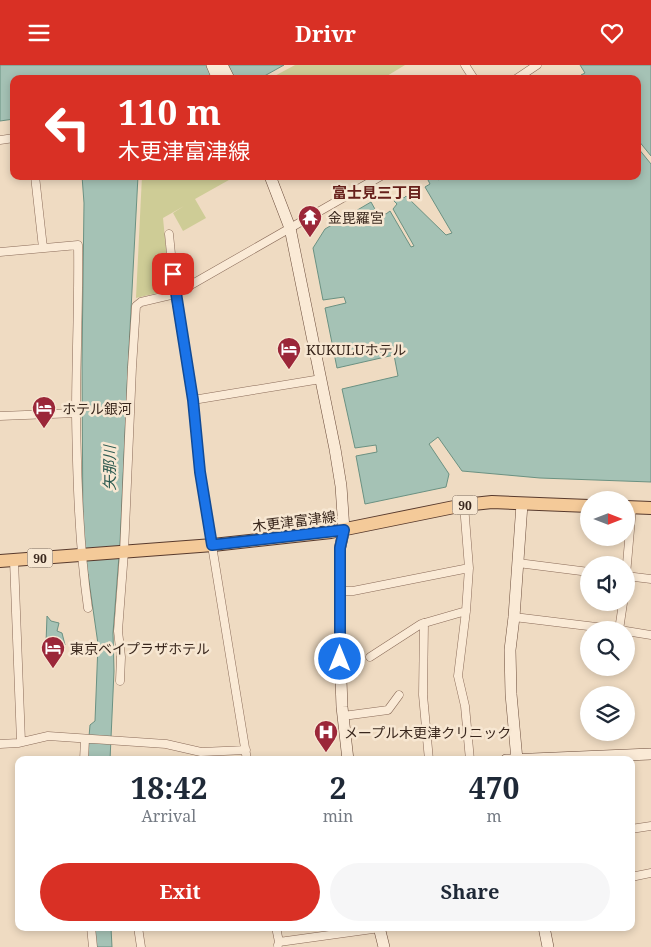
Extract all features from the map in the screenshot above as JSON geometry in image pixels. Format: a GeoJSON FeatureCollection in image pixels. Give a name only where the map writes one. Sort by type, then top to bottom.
{"type":"FeatureCollection","features":[{"type":"Feature","properties":{"kind":"main road","name":"木更津富津線"},"geometry":{"type":"LineString","coordinates":[[0,561],[212,545],[344,530],[464,505],[492,502],[580,506]]}},
{"type":"Feature","properties":{"kind":"main road"},"geometry":{"type":"LineString","coordinates":[[635,507],[651,508]]}},
{"type":"Feature","properties":{"kind":"street"},"geometry":{"type":"LineString","coordinates":[[522,75],[537,65]]}},
{"type":"Feature","properties":{"kind":"street"},"geometry":{"type":"LineString","coordinates":[[35,180],[43,248]]}},
{"type":"Feature","properties":{"kind":"street"},"geometry":{"type":"LineString","coordinates":[[267,180],[290,228]]}},
{"type":"Feature","properties":{"kind":"street"},"geometry":{"type":"LineString","coordinates":[[272,180],[290,228],[340,477],[344,530],[340,548],[340,653],[343,716],[348,756]]}},
{"type":"Feature","properties":{"kind":"street"},"geometry":{"type":"LineString","coordinates":[[120,681],[121,657],[118,631],[124,552],[136,306],[141,302],[175,294],[373,180]]}},
{"type":"Feature","properties":{"kind":"street"},"geometry":{"type":"LineString","coordinates":[[169,235],[175,294],[193,400],[200,472],[247,756]]}},
{"type":"Feature","properties":{"kind":"street"},"geometry":{"type":"LineString","coordinates":[[0,252],[78,245],[79,301],[76,413],[81,556],[88,608]]}},
{"type":"Feature","properties":{"kind":"street"},"geometry":{"type":"LineString","coordinates":[[193,400],[321,379]]}},
{"type":"Feature","properties":{"kind":"street"},"geometry":{"type":"LineString","coordinates":[[0,416],[76,413]]}},
{"type":"Feature","properties":{"kind":"street"},"geometry":{"type":"LineString","coordinates":[[513,756],[510,650],[522,504]]}},
{"type":"Feature","properties":{"kind":"street"},"geometry":{"type":"LineString","coordinates":[[464,505],[468,568],[466,611],[458,676],[465,706],[470,756]]}},
{"type":"Feature","properties":{"kind":"street"},"geometry":{"type":"LineString","coordinates":[[14,560],[21,742]]}},
{"type":"Feature","properties":{"kind":"street"},"geometry":{"type":"LineString","coordinates":[[518,563],[580,571]]}},
{"type":"Feature","properties":{"kind":"street"},"geometry":{"type":"LineString","coordinates":[[340,591],[353,591],[468,568]]}},
{"type":"Feature","properties":{"kind":"street"},"geometry":{"type":"LineString","coordinates":[[635,576],[651,579]]}},
{"type":"Feature","properties":{"kind":"street"},"geometry":{"type":"LineString","coordinates":[[370,657],[424,623],[466,611]]}},
{"type":"Feature","properties":{"kind":"street"},"geometry":{"type":"LineString","coordinates":[[514,617],[580,625]]}},
{"type":"Feature","properties":{"kind":"street"},"geometry":{"type":"LineString","coordinates":[[424,623],[423,695],[429,756]]}},
{"type":"Feature","properties":{"kind":"street"},"geometry":{"type":"LineString","coordinates":[[635,632],[651,635]]}},
{"type":"Feature","properties":{"kind":"street"},"geometry":{"type":"LineString","coordinates":[[343,716],[388,710],[399,695]]}},
{"type":"Feature","properties":{"kind":"street"},"geometry":{"type":"LineString","coordinates":[[0,744],[48,736],[166,744],[200,752],[246,750]]}},
{"type":"Feature","properties":{"kind":"street"},"geometry":{"type":"LineString","coordinates":[[84,756],[86,739]]}},
{"type":"Feature","properties":{"kind":"street"},"geometry":{"type":"LineString","coordinates":[[614,756],[651,754]]}},
{"type":"Feature","properties":{"kind":"street"},"geometry":{"type":"LineString","coordinates":[[635,828],[651,826]]}},
{"type":"Feature","properties":{"kind":"street"},"geometry":{"type":"LineString","coordinates":[[635,876],[651,873]]}},
{"type":"Feature","properties":{"kind":"street"},"geometry":{"type":"LineString","coordinates":[[91,931],[93,947]]}},
{"type":"Feature","properties":{"kind":"street"},"geometry":{"type":"LineString","coordinates":[[139,931],[141,947]]}},
{"type":"Feature","properties":{"kind":"street"},"geometry":{"type":"LineString","coordinates":[[276,931],[278,945],[362,931]]}},
{"type":"Feature","properties":{"kind":"street"},"geometry":{"type":"LineString","coordinates":[[381,931],[384,947]]}},
{"type":"Feature","properties":{"kind":"street"},"geometry":{"type":"LineString","coordinates":[[545,931],[548,947]]}},
{"type":"Feature","properties":{"kind":"shaded area"},"geometry":{"type":"Polygon","coordinates":[[[295,65],[405,65],[389,75],[276,75],[295,65]]]}},
{"type":"Feature","properties":{"kind":"shaded area"},"geometry":{"type":"Polygon","coordinates":[[[142,180],[229,180],[195,199],[206,218],[183,231],[173,213],[184,206],[163,218],[170,290],[136,298],[142,180]]]}},
{"type":"Feature","properties":{"kind":"water"},"geometry":{"type":"Polygon","coordinates":[[[0,65],[284,65],[266,75],[10,75],[10,120],[0,121],[0,65]]]}},
{"type":"Feature","properties":{"kind":"water"},"geometry":{"type":"Polygon","coordinates":[[[580,65],[651,65],[651,156],[641,144],[641,75],[581,75],[585,73],[580,65]]]}},
{"type":"Feature","properties":{"kind":"water"},"geometry":{"type":"Polygon","coordinates":[[[641,152],[651,164],[651,482],[540,478],[462,471],[438,437],[429,444],[449,474],[446,487],[365,504],[356,456],[377,452],[376,445],[355,448],[342,389],[398,376],[394,355],[337,368],[325,308],[346,303],[344,297],[323,300],[313,248],[325,229],[371,202],[376,211],[386,214],[390,211],[411,247],[414,246],[393,209],[397,204],[394,201],[400,194],[404,198],[406,196],[446,235],[452,233],[425,187],[430,184],[428,180],[641,180],[641,152]]]}},
{"type":"Feature","properties":{"kind":"water","name":"矢那川"},"geometry":{"type":"Polygon","coordinates":[[[82,180],[138,180],[120,543],[113,633],[114,671],[110,756],[87,756],[90,725],[95,721],[98,644],[83,544],[82,362],[84,203],[82,180]]]}},
{"type":"Feature","properties":{"kind":"water"},"geometry":{"type":"Polygon","coordinates":[[[47,616],[51,621],[59,623],[57,631],[62,633],[65,645],[62,648],[57,648],[52,641],[48,644],[46,643],[47,616]]]}},
{"type":"Feature","properties":{"kind":"water"},"geometry":{"type":"Polygon","coordinates":[[[94,931],[111,931],[112,947],[95,947],[94,931]]]}},
{"type":"Feature","properties":{"kind":"place","name":"金毘羅宮"},"geometry":{"type":"Point","coordinates":[310,238]}},
{"type":"Feature","properties":{"kind":"place","name":"KUKULUホテル"},"geometry":{"type":"Point","coordinates":[289,370]}},
{"type":"Feature","properties":{"kind":"place","name":"ホテル銀河"},"geometry":{"type":"Point","coordinates":[44,429]}},
{"type":"Feature","properties":{"kind":"place","name":"東京ベイプラザホテル"},"geometry":{"type":"Point","coordinates":[53,669]}},
{"type":"Feature","properties":{"kind":"place","name":"メープル木更津クリニック"},"geometry":{"type":"Point","coordinates":[326,753]}},
{"type":"Feature","properties":{"kind":"district","name":"富士見三丁目"},"geometry":{"type":"Point","coordinates":[377,192]}},
{"type":"Feature","properties":{"kind":"route"},"geometry":{"type":"LineString","coordinates":[[173,274],[193,400],[200,472],[212,545],[344,530],[340,548],[340,659]]}}]}
